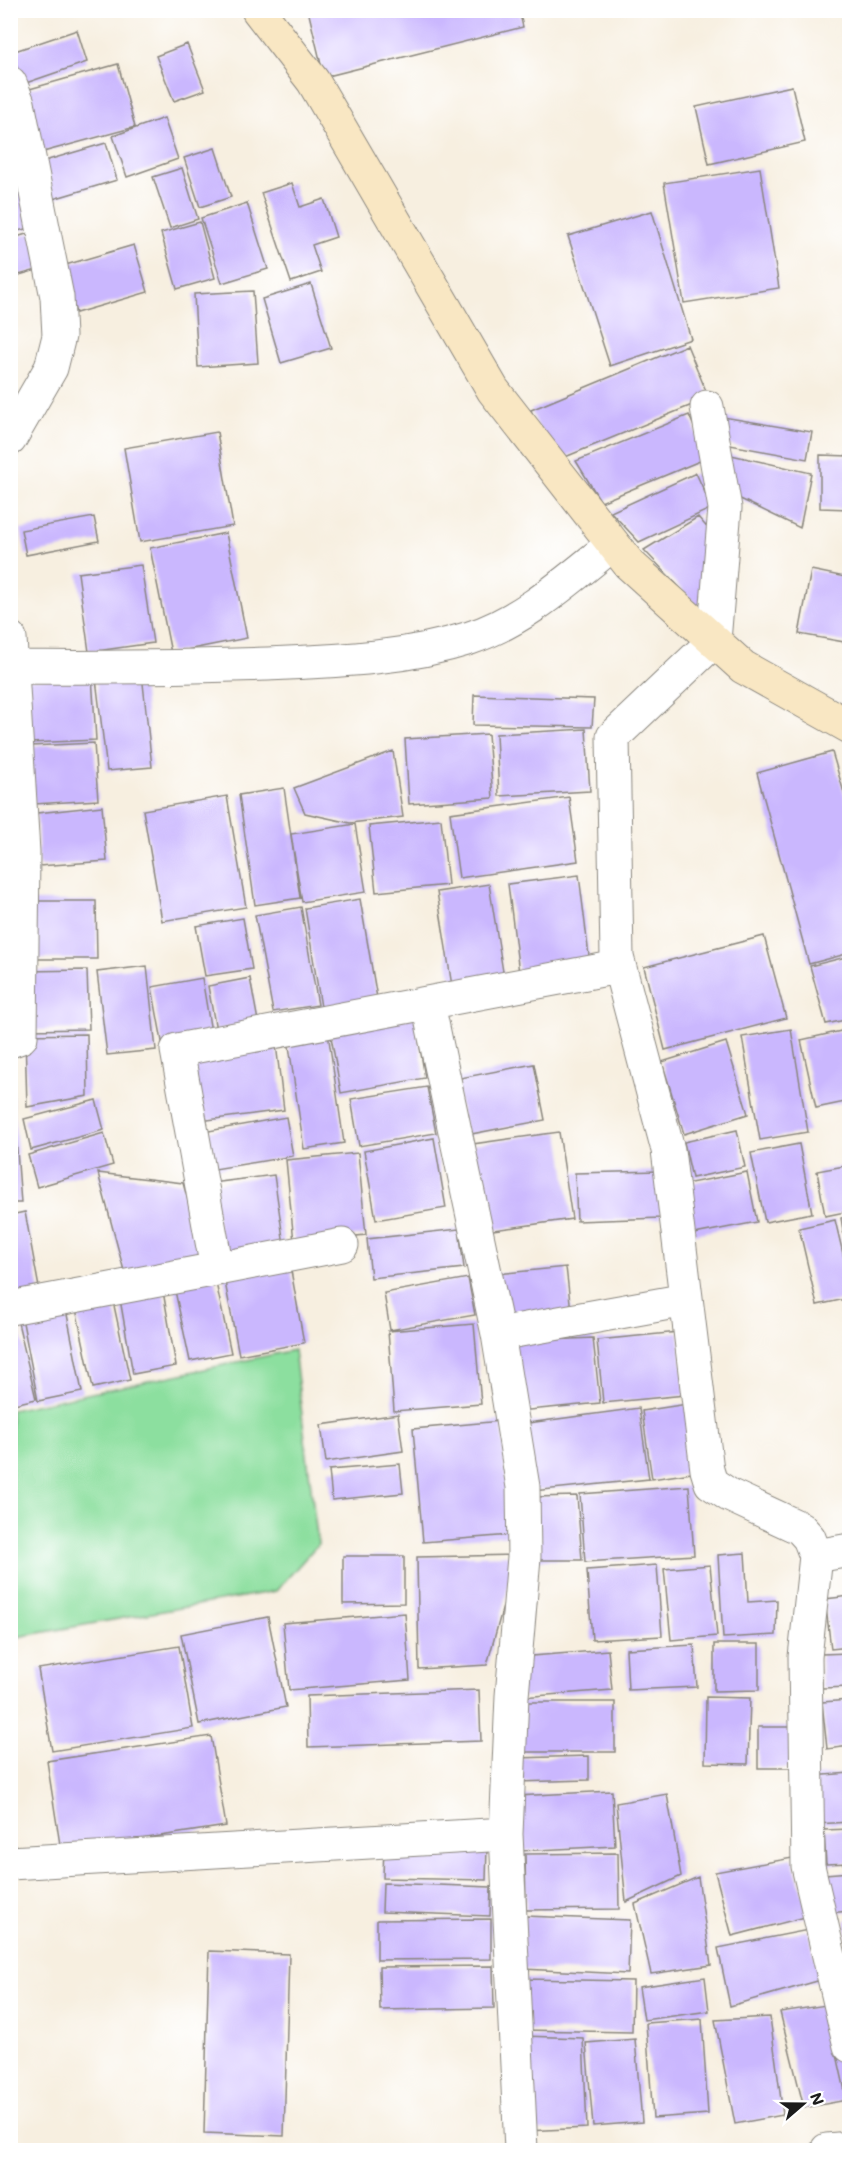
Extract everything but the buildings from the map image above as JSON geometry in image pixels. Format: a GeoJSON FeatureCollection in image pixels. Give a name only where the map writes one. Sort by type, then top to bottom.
{"type":"FeatureCollection","features":[{"type":"Feature","properties":{"kind":"street"},"geometry":{"type":"LineString","coordinates":[[258,10],[313,81],[493,390],[629,564],[743,667],[849,727]]}},
{"type":"Feature","properties":{"kind":"street"},"geometry":{"type":"LineString","coordinates":[[10,83],[18,103],[55,286],[59,336],[51,368],[10,439]]}},
{"type":"Feature","properties":{"kind":"street"},"geometry":{"type":"LineString","coordinates":[[707,407],[725,507],[714,641],[613,737],[618,967],[668,1150],[706,1470],[711,1483],[729,1495],[800,1528],[809,1538],[816,1556],[805,1657],[807,1866],[849,2046]]}},
{"type":"Feature","properties":{"kind":"street"},"geometry":{"type":"LineString","coordinates":[[10,1041],[21,1037],[23,852],[12,652],[145,669],[341,661],[411,654],[471,638],[535,607],[613,544]]}},
{"type":"Feature","properties":{"kind":"street"},"geometry":{"type":"LineString","coordinates":[[217,1269],[177,1050],[618,967]]}},
{"type":"Feature","properties":{"kind":"street"},"geometry":{"type":"LineString","coordinates":[[428,1004],[498,1334],[523,1487],[524,1545],[512,1696],[506,1834],[521,2151]]}},
{"type":"Feature","properties":{"kind":"street"},"geometry":{"type":"LineString","coordinates":[[10,1308],[342,1245]]}},
{"type":"Feature","properties":{"kind":"street"},"geometry":{"type":"LineString","coordinates":[[498,1334],[686,1300]]}},
{"type":"Feature","properties":{"kind":"street"},"geometry":{"type":"LineString","coordinates":[[816,1556],[849,1550]]}},
{"type":"Feature","properties":{"kind":"street"},"geometry":{"type":"LineString","coordinates":[[10,1863],[506,1834]]}},
{"type":"Feature","properties":{"kind":"street"},"geometry":{"type":"LineString","coordinates":[[827,2151],[849,2148]]}},
{"type":"Feature","properties":{"kind":"green space"},"geometry":{"type":"Polygon","coordinates":[[[294,1350],[318,1544],[276,1591],[11,1638],[11,1410],[294,1350]]]}}]}
